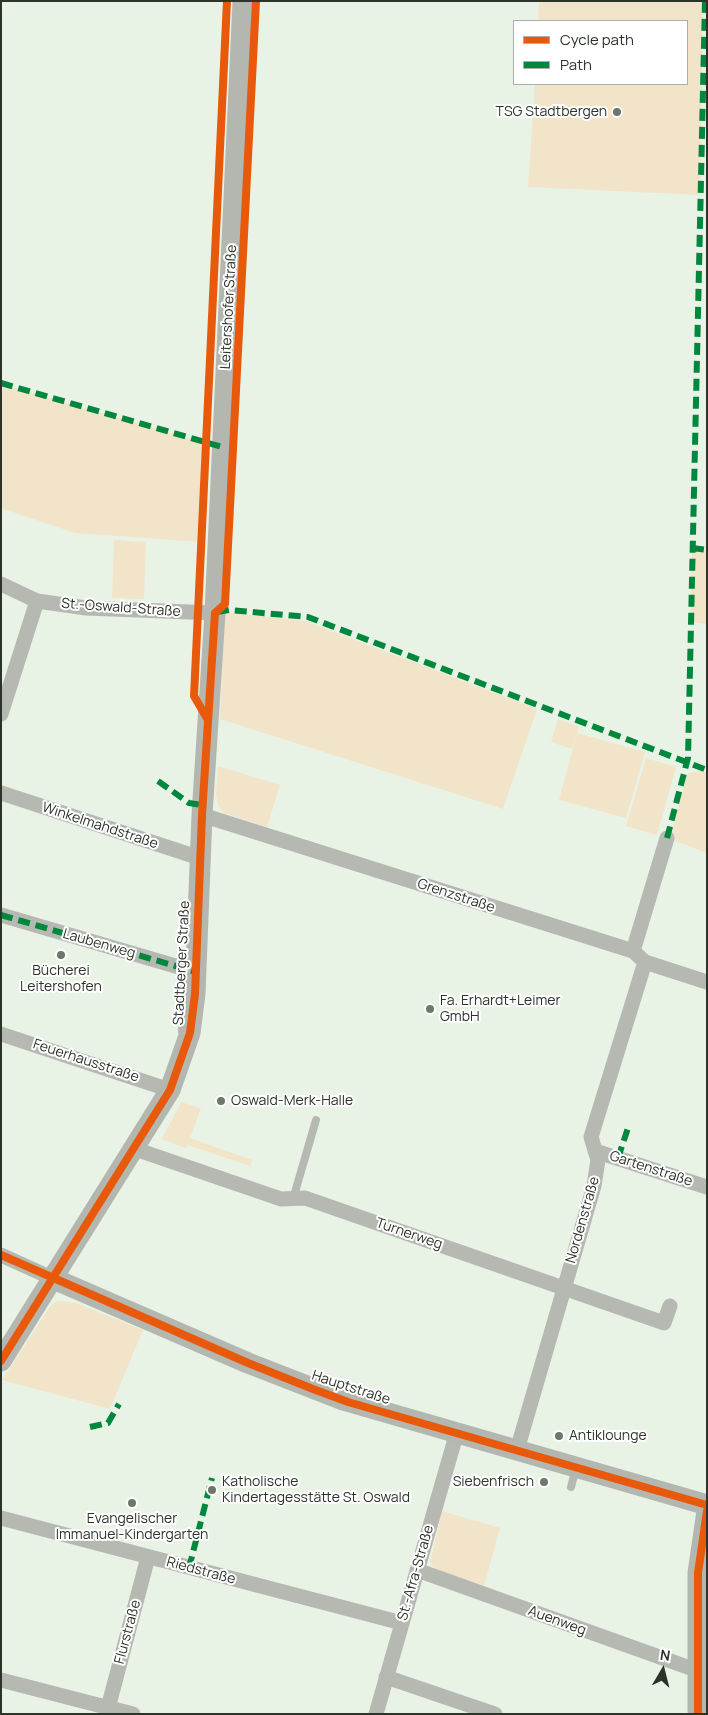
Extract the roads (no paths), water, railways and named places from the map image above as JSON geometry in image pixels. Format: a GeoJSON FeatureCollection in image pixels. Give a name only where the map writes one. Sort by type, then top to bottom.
{"type":"FeatureCollection","features":[{"type":"Feature","properties":{"kind":"street","name":"Leitershofer Straße"},"geometry":{"type":"LineString","coordinates":[[215,613],[243,1]]}},
{"type":"Feature","properties":{"kind":"street","name":"St.-Oswald-Straße"},"geometry":{"type":"LineString","coordinates":[[1,584],[37,600],[86,608],[215,613]]}},
{"type":"Feature","properties":{"kind":"street"},"geometry":{"type":"LineString","coordinates":[[1,714],[37,600]]}},
{"type":"Feature","properties":{"kind":"street","name":"Stadtberger Straße"},"geometry":{"type":"LineString","coordinates":[[1,1361],[54,1279],[170,1090],[187,1044],[196,994],[202,815],[215,613]]}},
{"type":"Feature","properties":{"kind":"street","name":"Winkelmahdstraße"},"geometry":{"type":"LineString","coordinates":[[1,793],[200,858]]}},
{"type":"Feature","properties":{"kind":"street","name":"Grenzstraße"},"geometry":{"type":"LineString","coordinates":[[202,815],[633,951],[645,962],[707,982]]}},
{"type":"Feature","properties":{"kind":"street"},"geometry":{"type":"LineString","coordinates":[[633,951],[667,838]]}},
{"type":"Feature","properties":{"kind":"street","name":"Laubenweg"},"geometry":{"type":"LineString","coordinates":[[1,915],[196,972]]}},
{"type":"Feature","properties":{"kind":"street","name":"Nordenstraße"},"geometry":{"type":"LineString","coordinates":[[516,1450],[598,1168],[591,1137],[645,962]]}},
{"type":"Feature","properties":{"kind":"street","name":"Feuerhausstraße"},"geometry":{"type":"LineString","coordinates":[[1,1034],[170,1090]]}},
{"type":"Feature","properties":{"kind":"street","name":"Turnerweg"},"geometry":{"type":"LineString","coordinates":[[135,1149],[281,1199],[305,1198],[664,1324],[670,1306]]}},
{"type":"Feature","properties":{"kind":"street","name":"Gartenstraße"},"geometry":{"type":"LineString","coordinates":[[595,1151],[707,1186]]}},
{"type":"Feature","properties":{"kind":"street","name":"Hauptstraße"},"geometry":{"type":"LineString","coordinates":[[1,1255],[313,1390],[516,1450],[573,1477],[707,1504]]}},
{"type":"Feature","properties":{"kind":"street","name":"St.-Afra-Straße"},"geometry":{"type":"LineString","coordinates":[[376,1714],[417,1570],[443,1494],[457,1432]]}},
{"type":"Feature","properties":{"kind":"street"},"geometry":{"type":"LineString","coordinates":[[698,1714],[702,1673],[698,1573],[707,1511]]}},
{"type":"Feature","properties":{"kind":"street","name":"Riedstraße"},"geometry":{"type":"LineString","coordinates":[[1,1518],[402,1623]]}},
{"type":"Feature","properties":{"kind":"street","name":"Flurstraße"},"geometry":{"type":"LineString","coordinates":[[108,1708],[148,1557]]}},
{"type":"Feature","properties":{"kind":"street","name":"Auenweg"},"geometry":{"type":"LineString","coordinates":[[417,1570],[702,1673]]}},
{"type":"Feature","properties":{"kind":"street"},"geometry":{"type":"LineString","coordinates":[[386,1677],[495,1714]]}},
{"type":"Feature","properties":{"kind":"street"},"geometry":{"type":"LineString","coordinates":[[1,1680],[133,1714]]}},
{"type":"Feature","properties":{"kind":"lane"},"geometry":{"type":"LineString","coordinates":[[293,1199],[316,1120]]}},
{"type":"Feature","properties":{"kind":"place","name":"TSG Stadtbergen"},"geometry":{"type":"Point","coordinates":[617,112]}},
{"type":"Feature","properties":{"kind":"place","name":"Bücherei Leitershofen"},"geometry":{"type":"Point","coordinates":[61,955]}},
{"type":"Feature","properties":{"kind":"place","name":"Fa. Erhardt+Leimer GmbH"},"geometry":{"type":"Point","coordinates":[430,1009]}},
{"type":"Feature","properties":{"kind":"place","name":"Oswald-Merk-Halle"},"geometry":{"type":"Point","coordinates":[221,1101]}},
{"type":"Feature","properties":{"kind":"place","name":"Antiklounge"},"geometry":{"type":"Point","coordinates":[559,1436]}},
{"type":"Feature","properties":{"kind":"place","name":"Siebenfrisch"},"geometry":{"type":"Point","coordinates":[544,1482]}},
{"type":"Feature","properties":{"kind":"place","name":"Katholische Kindertagesstätte St. Oswald"},"geometry":{"type":"Point","coordinates":[212,1490]}},
{"type":"Feature","properties":{"kind":"place","name":"Evangelischer Immanuel-Kindergarten"},"geometry":{"type":"Point","coordinates":[132,1503]}}]}
